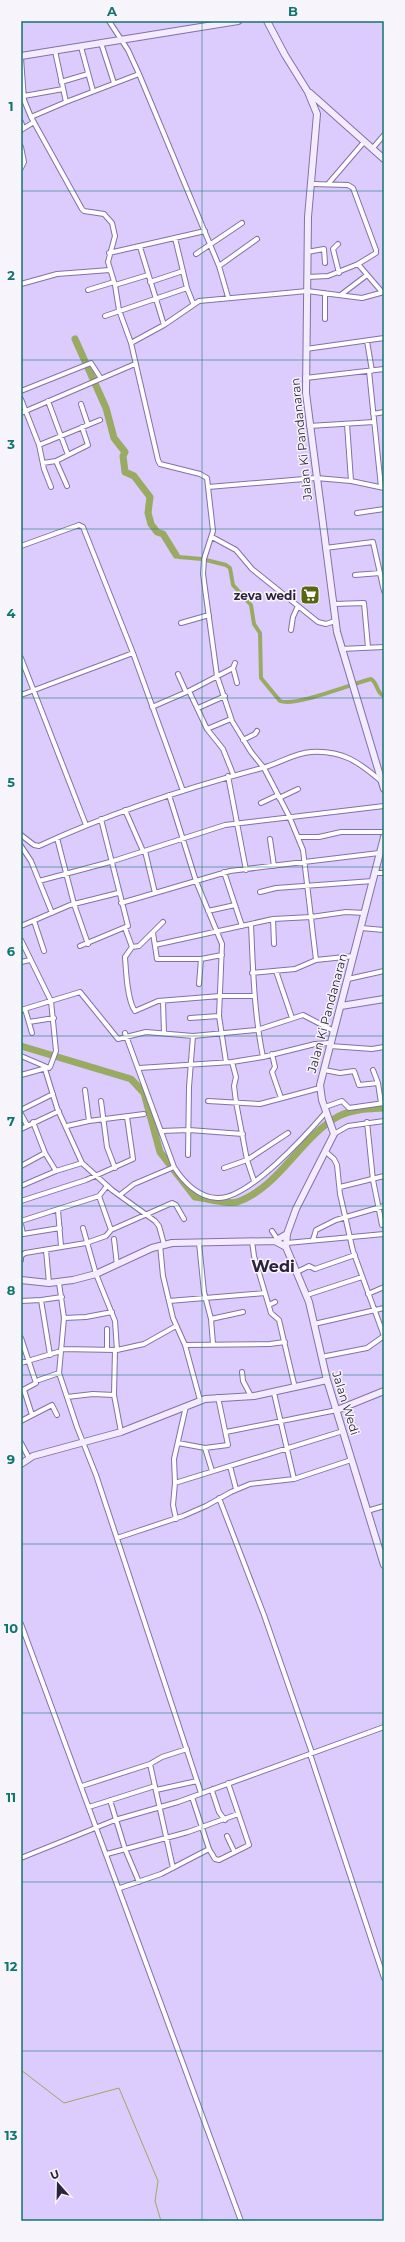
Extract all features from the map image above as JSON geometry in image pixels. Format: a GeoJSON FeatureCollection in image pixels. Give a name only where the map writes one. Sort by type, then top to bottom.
{"type":"FeatureCollection","features":[{"type":"Feature","properties":{"kind":"main road"},"geometry":{"type":"LineString","coordinates":[[21,57],[212,23],[238,21]]}},
{"type":"Feature","properties":{"kind":"main road","name":"Jalan Ki Pandanaran"},"geometry":{"type":"LineString","coordinates":[[267,21],[285,56],[308,92],[317,114],[307,252],[305,378],[309,426],[334,604],[335,621],[341,649],[384,789]]}},
{"type":"Feature","properties":{"kind":"main road"},"geometry":{"type":"LineString","coordinates":[[308,92],[327,107],[384,159]]}},
{"type":"Feature","properties":{"kind":"main road"},"geometry":{"type":"LineString","coordinates":[[317,114],[327,107]]}},
{"type":"Feature","properties":{"kind":"main road","name":"Jalan Ki Pandanaran"},"geometry":{"type":"LineString","coordinates":[[334,1132],[326,1111],[320,1088],[384,837]]}},
{"type":"Feature","properties":{"kind":"main road"},"geometry":{"type":"LineString","coordinates":[[341,1006],[384,999]]}},
{"type":"Feature","properties":{"kind":"main road"},"geometry":{"type":"LineString","coordinates":[[21,1280],[59,1283],[96,1274],[162,1245],[276,1241],[286,1245],[287,1234],[296,1210],[326,1152],[334,1132]]}},
{"type":"Feature","properties":{"kind":"main road"},"geometry":{"type":"LineString","coordinates":[[276,1241],[287,1234]]}},
{"type":"Feature","properties":{"kind":"main road","name":"Jalan Wedi"},"geometry":{"type":"LineString","coordinates":[[286,1245],[307,1295],[327,1380],[367,1511],[381,1547],[384,1565]]}},
{"type":"Feature","properties":{"kind":"main road"},"geometry":{"type":"LineString","coordinates":[[21,1464],[29,1458],[83,1444],[121,1432],[200,1400],[218,1397],[251,1396],[274,1393],[327,1380]]}},
{"type":"Feature","properties":{"kind":"main road"},"geometry":{"type":"LineString","coordinates":[[337,1410],[384,1391]]}},
{"type":"Feature","properties":{"kind":"street"},"geometry":{"type":"LineString","coordinates":[[109,21],[139,74],[220,266],[228,297]]}},
{"type":"Feature","properties":{"kind":"street"},"geometry":{"type":"LineString","coordinates":[[101,43],[114,83]]}},
{"type":"Feature","properties":{"kind":"street"},"geometry":{"type":"LineString","coordinates":[[81,47],[94,91]]}},
{"type":"Feature","properties":{"kind":"street"},"geometry":{"type":"LineString","coordinates":[[54,51],[66,102]]}},
{"type":"Feature","properties":{"kind":"street"},"geometry":{"type":"LineString","coordinates":[[21,57],[23,99],[31,117],[82,209],[84,211],[104,214],[112,223],[115,236],[109,254],[110,270],[115,283],[120,310],[131,343],[160,464],[200,474],[207,478],[212,537],[204,560],[203,574],[217,676],[225,696],[231,719],[243,740],[264,768],[290,816],[299,837],[306,863],[316,960]]}},
{"type":"Feature","properties":{"kind":"street"},"geometry":{"type":"LineString","coordinates":[[61,82],[88,74]]}},
{"type":"Feature","properties":{"kind":"street"},"geometry":{"type":"LineString","coordinates":[[31,117],[139,74]]}},
{"type":"Feature","properties":{"kind":"street"},"geometry":{"type":"LineString","coordinates":[[23,99],[63,89]]}},
{"type":"Feature","properties":{"kind":"street"},"geometry":{"type":"LineString","coordinates":[[21,122],[22,129],[34,122]]}},
{"type":"Feature","properties":{"kind":"street"},"geometry":{"type":"LineString","coordinates":[[372,149],[384,135]]}},
{"type":"Feature","properties":{"kind":"street"},"geometry":{"type":"LineString","coordinates":[[328,184],[364,142]]}},
{"type":"Feature","properties":{"kind":"street"},"geometry":{"type":"LineString","coordinates":[[21,147],[24,162],[21,168]]}},
{"type":"Feature","properties":{"kind":"street"},"geometry":{"type":"LineString","coordinates":[[307,277],[328,276],[358,264],[376,253],[355,191],[348,185],[312,184]]}},
{"type":"Feature","properties":{"kind":"street"},"geometry":{"type":"LineString","coordinates":[[196,254],[242,223]]}},
{"type":"Feature","properties":{"kind":"street"},"geometry":{"type":"LineString","coordinates":[[109,254],[205,231]]}},
{"type":"Feature","properties":{"kind":"street"},"geometry":{"type":"LineString","coordinates":[[175,238],[187,288],[193,303]]}},
{"type":"Feature","properties":{"kind":"street"},"geometry":{"type":"LineString","coordinates":[[220,266],[256,239]]}},
{"type":"Feature","properties":{"kind":"street"},"geometry":{"type":"LineString","coordinates":[[338,244],[334,246],[333,250],[339,272]]}},
{"type":"Feature","properties":{"kind":"street"},"geometry":{"type":"LineString","coordinates":[[140,247],[155,300],[164,325]]}},
{"type":"Feature","properties":{"kind":"street"},"geometry":{"type":"LineString","coordinates":[[307,252],[324,249],[325,263]]}},
{"type":"Feature","properties":{"kind":"street"},"geometry":{"type":"LineString","coordinates":[[131,343],[164,325],[193,303],[228,297],[307,291],[342,294],[362,298],[383,292],[358,264]]}},
{"type":"Feature","properties":{"kind":"street"},"geometry":{"type":"LineString","coordinates":[[21,284],[59,274],[110,270]]}},
{"type":"Feature","properties":{"kind":"street"},"geometry":{"type":"LineString","coordinates":[[150,282],[183,272]]}},
{"type":"Feature","properties":{"kind":"street"},"geometry":{"type":"LineString","coordinates":[[88,290],[148,275]]}},
{"type":"Feature","properties":{"kind":"street"},"geometry":{"type":"LineString","coordinates":[[342,294],[367,275]]}},
{"type":"Feature","properties":{"kind":"street"},"geometry":{"type":"LineString","coordinates":[[105,316],[187,288]]}},
{"type":"Feature","properties":{"kind":"street"},"geometry":{"type":"LineString","coordinates":[[325,293],[325,319]]}},
{"type":"Feature","properties":{"kind":"street"},"geometry":{"type":"LineString","coordinates":[[306,349],[384,338]]}},
{"type":"Feature","properties":{"kind":"street"},"geometry":{"type":"LineString","coordinates":[[208,487],[316,478],[351,481],[382,488],[373,414],[371,371],[367,341]]}},
{"type":"Feature","properties":{"kind":"street"},"geometry":{"type":"LineString","coordinates":[[21,391],[91,363],[98,378]]}},
{"type":"Feature","properties":{"kind":"street"},"geometry":{"type":"LineString","coordinates":[[23,412],[98,378],[135,364]]}},
{"type":"Feature","properties":{"kind":"street"},"geometry":{"type":"LineString","coordinates":[[305,378],[384,369]]}},
{"type":"Feature","properties":{"kind":"street"},"geometry":{"type":"LineString","coordinates":[[21,399],[23,412],[38,445],[51,487]]}},
{"type":"Feature","properties":{"kind":"street"},"geometry":{"type":"LineString","coordinates":[[48,401],[68,455]]}},
{"type":"Feature","properties":{"kind":"street"},"geometry":{"type":"LineString","coordinates":[[80,404],[88,425]]}},
{"type":"Feature","properties":{"kind":"street"},"geometry":{"type":"LineString","coordinates":[[373,414],[384,412]]}},
{"type":"Feature","properties":{"kind":"street"},"geometry":{"type":"LineString","coordinates":[[38,445],[100,420]]}},
{"type":"Feature","properties":{"kind":"street"},"geometry":{"type":"LineString","coordinates":[[309,426],[374,422]]}},
{"type":"Feature","properties":{"kind":"street"},"geometry":{"type":"LineString","coordinates":[[347,424],[351,481]]}},
{"type":"Feature","properties":{"kind":"street"},"geometry":{"type":"LineString","coordinates":[[43,463],[56,461],[88,445],[82,427]]}},
{"type":"Feature","properties":{"kind":"street"},"geometry":{"type":"LineString","coordinates":[[56,461],[67,486]]}},
{"type":"Feature","properties":{"kind":"street"},"geometry":{"type":"LineString","coordinates":[[357,513],[384,509]]}},
{"type":"Feature","properties":{"kind":"street"},"geometry":{"type":"LineString","coordinates":[[21,546],[79,525],[83,527],[133,653],[183,791]]}},
{"type":"Feature","properties":{"kind":"street"},"geometry":{"type":"LineString","coordinates":[[212,537],[236,550],[250,567],[320,623],[326,624],[335,621]]}},
{"type":"Feature","properties":{"kind":"street"},"geometry":{"type":"LineString","coordinates":[[326,548],[372,541],[384,591]]}},
{"type":"Feature","properties":{"kind":"street"},"geometry":{"type":"LineString","coordinates":[[355,575],[380,573]]}},
{"type":"Feature","properties":{"kind":"street"},"geometry":{"type":"LineString","coordinates":[[334,604],[363,603],[368,647]]}},
{"type":"Feature","properties":{"kind":"street"},"geometry":{"type":"LineString","coordinates":[[291,630],[293,617],[298,606]]}},
{"type":"Feature","properties":{"kind":"street"},"geometry":{"type":"LineString","coordinates":[[181,623],[209,615]]}},
{"type":"Feature","properties":{"kind":"street"},"geometry":{"type":"LineString","coordinates":[[341,649],[384,647]]}},
{"type":"Feature","properties":{"kind":"street"},"geometry":{"type":"LineString","coordinates":[[21,695],[133,653]]}},
{"type":"Feature","properties":{"kind":"street"},"geometry":{"type":"LineString","coordinates":[[21,658],[86,825]]}},
{"type":"Feature","properties":{"kind":"street"},"geometry":{"type":"LineString","coordinates":[[152,707],[188,692],[234,665],[237,683]]}},
{"type":"Feature","properties":{"kind":"street"},"geometry":{"type":"LineString","coordinates":[[178,674],[198,708],[208,729],[223,750],[233,774]]}},
{"type":"Feature","properties":{"kind":"street"},"geometry":{"type":"LineString","coordinates":[[198,708],[225,696]]}},
{"type":"Feature","properties":{"kind":"street"},"geometry":{"type":"LineString","coordinates":[[208,729],[231,719]]}},
{"type":"Feature","properties":{"kind":"street"},"geometry":{"type":"LineString","coordinates":[[243,740],[255,734],[257,731]]}},
{"type":"Feature","properties":{"kind":"street"},"geometry":{"type":"LineString","coordinates":[[21,835],[30,843],[35,846],[39,846],[86,825],[125,810],[233,774],[264,768],[306,753],[322,753],[357,761],[381,781]]}},
{"type":"Feature","properties":{"kind":"street"},"geometry":{"type":"LineString","coordinates":[[228,776],[246,870]]}},
{"type":"Feature","properties":{"kind":"street"},"geometry":{"type":"LineString","coordinates":[[261,803],[298,789]]}},
{"type":"Feature","properties":{"kind":"street"},"geometry":{"type":"LineString","coordinates":[[169,795],[196,881],[222,944],[218,1016],[226,1062]]}},
{"type":"Feature","properties":{"kind":"street"},"geometry":{"type":"LineString","coordinates":[[39,881],[110,862],[236,823],[384,806]]}},
{"type":"Feature","properties":{"kind":"street"},"geometry":{"type":"LineString","coordinates":[[125,810],[144,851],[155,893]]}},
{"type":"Feature","properties":{"kind":"street"},"geometry":{"type":"LineString","coordinates":[[80,946],[88,944],[128,926],[110,862],[101,819]]}},
{"type":"Feature","properties":{"kind":"street"},"geometry":{"type":"LineString","coordinates":[[299,837],[324,837],[342,832],[384,832]]}},
{"type":"Feature","properties":{"kind":"street"},"geometry":{"type":"LineString","coordinates":[[57,838],[74,904],[88,944]]}},
{"type":"Feature","properties":{"kind":"street"},"geometry":{"type":"LineString","coordinates":[[270,839],[274,866]]}},
{"type":"Feature","properties":{"kind":"street"},"geometry":{"type":"LineString","coordinates":[[25,850],[30,843]]}},
{"type":"Feature","properties":{"kind":"street"},"geometry":{"type":"LineString","coordinates":[[21,846],[25,850],[52,913]]}},
{"type":"Feature","properties":{"kind":"street"},"geometry":{"type":"LineString","coordinates":[[121,903],[224,872],[379,854]]}},
{"type":"Feature","properties":{"kind":"street"},"geometry":{"type":"LineString","coordinates":[[224,872],[242,926]]}},
{"type":"Feature","properties":{"kind":"street"},"geometry":{"type":"LineString","coordinates":[[375,873],[384,873]]}},
{"type":"Feature","properties":{"kind":"street"},"geometry":{"type":"LineString","coordinates":[[260,892],[276,888],[373,881]]}},
{"type":"Feature","properties":{"kind":"street"},"geometry":{"type":"LineString","coordinates":[[21,926],[74,904],[118,893]]}},
{"type":"Feature","properties":{"kind":"street"},"geometry":{"type":"LineString","coordinates":[[208,911],[235,905]]}},
{"type":"Feature","properties":{"kind":"street"},"geometry":{"type":"LineString","coordinates":[[155,945],[272,919],[311,917],[346,912],[365,913]]}},
{"type":"Feature","properties":{"kind":"street"},"geometry":{"type":"LineString","coordinates":[[272,919],[274,944]]}},
{"type":"Feature","properties":{"kind":"street"},"geometry":{"type":"LineString","coordinates":[[34,921],[44,951]]}},
{"type":"Feature","properties":{"kind":"street"},"geometry":{"type":"LineString","coordinates":[[163,922],[139,946],[132,947],[125,957],[128,980],[127,987],[132,1007],[136,1011],[150,1004],[163,1001],[220,996],[254,996]]}},
{"type":"Feature","properties":{"kind":"street"},"geometry":{"type":"LineString","coordinates":[[251,924],[252,973],[257,1030],[263,1057]]}},
{"type":"Feature","properties":{"kind":"street"},"geometry":{"type":"LineString","coordinates":[[125,928],[132,947]]}},
{"type":"Feature","properties":{"kind":"street"},"geometry":{"type":"LineString","coordinates":[[361,928],[384,930]]}},
{"type":"Feature","properties":{"kind":"street"},"geometry":{"type":"LineString","coordinates":[[153,933],[157,959],[201,959],[222,955]]}},
{"type":"Feature","properties":{"kind":"street"},"geometry":{"type":"LineString","coordinates":[[21,940],[51,1001],[54,1018],[56,1051],[49,1067],[52,1094],[58,1111],[67,1126],[82,1163],[107,1186],[160,1226],[169,1301],[176,1326],[185,1345],[200,1400]]}},
{"type":"Feature","properties":{"kind":"street"},"geometry":{"type":"LineString","coordinates":[[252,973],[301,967],[316,960],[354,956]]}},
{"type":"Feature","properties":{"kind":"street"},"geometry":{"type":"LineString","coordinates":[[199,984],[201,959]]}},
{"type":"Feature","properties":{"kind":"street"},"geometry":{"type":"LineString","coordinates":[[21,962],[30,960]]}},
{"type":"Feature","properties":{"kind":"street"},"geometry":{"type":"LineString","coordinates":[[276,971],[292,1018]]}},
{"type":"Feature","properties":{"kind":"street"},"geometry":{"type":"LineString","coordinates":[[348,979],[384,971]]}},
{"type":"Feature","properties":{"kind":"street"},"geometry":{"type":"LineString","coordinates":[[32,1034],[29,1022],[23,1010],[78,992],[82,992],[119,1038],[140,1033],[164,1033],[194,1036],[221,1032],[257,1030],[292,1018],[304,1016],[323,1027],[334,1031]]}},
{"type":"Feature","properties":{"kind":"street"},"geometry":{"type":"LineString","coordinates":[[163,1001],[164,1033]]}},
{"type":"Feature","properties":{"kind":"street"},"geometry":{"type":"LineString","coordinates":[[190,1018],[218,1016]]}},
{"type":"Feature","properties":{"kind":"street"},"geometry":{"type":"LineString","coordinates":[[29,1022],[54,1018]]}},
{"type":"Feature","properties":{"kind":"street"},"geometry":{"type":"LineString","coordinates":[[126,1036],[161,1131],[172,1168],[194,1190],[217,1198],[232,1194],[254,1181],[288,1155],[326,1111],[342,1101],[349,1108],[383,1103],[374,1070]]}},
{"type":"Feature","properties":{"kind":"street"},"geometry":{"type":"LineString","coordinates":[[188,1155],[190,1066],[194,1036]]}},
{"type":"Feature","properties":{"kind":"street"},"geometry":{"type":"LineString","coordinates":[[139,1068],[190,1066],[232,1062],[263,1057],[315,1044],[372,1048],[384,1046]]}},
{"type":"Feature","properties":{"kind":"street"},"geometry":{"type":"LineString","coordinates":[[272,1054],[275,1067],[272,1072],[281,1098]]}},
{"type":"Feature","properties":{"kind":"street"},"geometry":{"type":"LineString","coordinates":[[21,1056],[49,1067]]}},
{"type":"Feature","properties":{"kind":"street"},"geometry":{"type":"LineString","coordinates":[[232,1062],[236,1077],[234,1086],[236,1102],[247,1160],[254,1181]]}},
{"type":"Feature","properties":{"kind":"street"},"geometry":{"type":"LineString","coordinates":[[21,1075],[49,1067]]}},
{"type":"Feature","properties":{"kind":"street"},"geometry":{"type":"LineString","coordinates":[[324,1070],[340,1073],[354,1071],[359,1086],[378,1083]]}},
{"type":"Feature","properties":{"kind":"street"},"geometry":{"type":"LineString","coordinates":[[208,1100],[260,1104],[320,1088]]}},
{"type":"Feature","properties":{"kind":"street"},"geometry":{"type":"LineString","coordinates":[[85,1090],[89,1121]]}},
{"type":"Feature","properties":{"kind":"street"},"geometry":{"type":"LineString","coordinates":[[21,1110],[52,1094]]}},
{"type":"Feature","properties":{"kind":"street"},"geometry":{"type":"LineString","coordinates":[[101,1101],[107,1146],[115,1168]]}},
{"type":"Feature","properties":{"kind":"street"},"geometry":{"type":"LineString","coordinates":[[21,1129],[58,1111]]}},
{"type":"Feature","properties":{"kind":"street"},"geometry":{"type":"LineString","coordinates":[[21,1114],[27,1125]]}},
{"type":"Feature","properties":{"kind":"street"},"geometry":{"type":"LineString","coordinates":[[67,1126],[89,1121],[144,1114]]}},
{"type":"Feature","properties":{"kind":"street"},"geometry":{"type":"LineString","coordinates":[[21,1201],[40,1194],[60,1190],[115,1168],[134,1158],[127,1117]]}},
{"type":"Feature","properties":{"kind":"street"},"geometry":{"type":"LineString","coordinates":[[334,1132],[348,1126],[367,1122],[384,1121]]}},
{"type":"Feature","properties":{"kind":"street"},"geometry":{"type":"LineString","coordinates":[[33,1122],[45,1153],[56,1171]]}},
{"type":"Feature","properties":{"kind":"street"},"geometry":{"type":"LineString","coordinates":[[367,1122],[373,1180],[382,1225]]}},
{"type":"Feature","properties":{"kind":"street"},"geometry":{"type":"LineString","coordinates":[[161,1131],[189,1130],[243,1134]]}},
{"type":"Feature","properties":{"kind":"street"},"geometry":{"type":"LineString","coordinates":[[224,1168],[247,1160],[288,1133]]}},
{"type":"Feature","properties":{"kind":"street"},"geometry":{"type":"LineString","coordinates":[[321,1358],[367,1348],[383,1337],[350,1237],[345,1218],[336,1162],[326,1152]]}},
{"type":"Feature","properties":{"kind":"street"},"geometry":{"type":"LineString","coordinates":[[21,1166],[45,1153]]}},
{"type":"Feature","properties":{"kind":"street"},"geometry":{"type":"LineString","coordinates":[[21,1186],[56,1171],[82,1163]]}},
{"type":"Feature","properties":{"kind":"street"},"geometry":{"type":"LineString","coordinates":[[120,1195],[137,1183],[172,1168]]}},
{"type":"Feature","properties":{"kind":"street"},"geometry":{"type":"LineString","coordinates":[[340,1187],[373,1180],[384,1176]]}},
{"type":"Feature","properties":{"kind":"street"},"geometry":{"type":"LineString","coordinates":[[21,1221],[98,1196],[107,1186]]}},
{"type":"Feature","properties":{"kind":"street"},"geometry":{"type":"LineString","coordinates":[[98,1196],[111,1230]]}},
{"type":"Feature","properties":{"kind":"street"},"geometry":{"type":"LineString","coordinates":[[21,1260],[24,1254],[86,1242],[106,1236],[111,1230],[147,1216],[174,1203],[184,1219]]}},
{"type":"Feature","properties":{"kind":"street"},"geometry":{"type":"LineString","coordinates":[[313,1240],[318,1228],[345,1218],[379,1209],[384,1206]]}},
{"type":"Feature","properties":{"kind":"street"},"geometry":{"type":"LineString","coordinates":[[58,1210],[61,1246]]}},
{"type":"Feature","properties":{"kind":"street"},"geometry":{"type":"LineString","coordinates":[[21,1224],[23,1234],[60,1228]]}},
{"type":"Feature","properties":{"kind":"street"},"geometry":{"type":"LineString","coordinates":[[83,1228],[96,1274],[112,1312],[116,1327],[114,1395],[121,1432]]}},
{"type":"Feature","properties":{"kind":"street"},"geometry":{"type":"LineString","coordinates":[[272,1231],[276,1241]]}},
{"type":"Feature","properties":{"kind":"street"},"geometry":{"type":"LineString","coordinates":[[286,1245],[313,1240],[384,1234]]}},
{"type":"Feature","properties":{"kind":"street"},"geometry":{"type":"LineString","coordinates":[[114,1239],[117,1265]]}},
{"type":"Feature","properties":{"kind":"street"},"geometry":{"type":"LineString","coordinates":[[252,1241],[254,1256],[265,1293],[272,1314],[278,1319],[285,1342],[294,1388]]}},
{"type":"Feature","properties":{"kind":"street"},"geometry":{"type":"LineString","coordinates":[[199,1243],[205,1298],[211,1319],[213,1344]]}},
{"type":"Feature","properties":{"kind":"street"},"geometry":{"type":"LineString","coordinates":[[46,1250],[49,1283]]}},
{"type":"Feature","properties":{"kind":"street"},"geometry":{"type":"LineString","coordinates":[[297,1272],[309,1266],[315,1269],[355,1255]]}},
{"type":"Feature","properties":{"kind":"street"},"geometry":{"type":"LineString","coordinates":[[307,1295],[362,1277]]}},
{"type":"Feature","properties":{"kind":"street"},"geometry":{"type":"LineString","coordinates":[[59,1283],[64,1318],[59,1373],[83,1444],[96,1475],[201,1793]]}},
{"type":"Feature","properties":{"kind":"street"},"geometry":{"type":"LineString","coordinates":[[368,1294],[384,1286]]}},
{"type":"Feature","properties":{"kind":"street"},"geometry":{"type":"LineString","coordinates":[[169,1301],[265,1293]]}},
{"type":"Feature","properties":{"kind":"street"},"geometry":{"type":"LineString","coordinates":[[21,1301],[62,1297]]}},
{"type":"Feature","properties":{"kind":"street"},"geometry":{"type":"LineString","coordinates":[[41,1300],[50,1355]]}},
{"type":"Feature","properties":{"kind":"street"},"geometry":{"type":"LineString","coordinates":[[269,1305],[275,1302]]}},
{"type":"Feature","properties":{"kind":"street"},"geometry":{"type":"LineString","coordinates":[[314,1324],[384,1308]]}},
{"type":"Feature","properties":{"kind":"street"},"geometry":{"type":"LineString","coordinates":[[64,1318],[86,1317],[112,1312]]}},
{"type":"Feature","properties":{"kind":"street"},"geometry":{"type":"LineString","coordinates":[[211,1319],[242,1312]]}},
{"type":"Feature","properties":{"kind":"street"},"geometry":{"type":"LineString","coordinates":[[21,1363],[50,1355],[61,1350],[116,1350],[144,1344],[176,1326]]}},
{"type":"Feature","properties":{"kind":"street"},"geometry":{"type":"LineString","coordinates":[[106,1329],[107,1350]]}},
{"type":"Feature","properties":{"kind":"street"},"geometry":{"type":"LineString","coordinates":[[21,1338],[36,1385],[22,1391],[32,1416]]}},
{"type":"Feature","properties":{"kind":"street"},"geometry":{"type":"LineString","coordinates":[[185,1345],[270,1344],[285,1342]]}},
{"type":"Feature","properties":{"kind":"street"},"geometry":{"type":"LineString","coordinates":[[242,1372],[243,1380],[251,1396]]}},
{"type":"Feature","properties":{"kind":"street"},"geometry":{"type":"LineString","coordinates":[[39,1380],[59,1373]]}},
{"type":"Feature","properties":{"kind":"street"},"geometry":{"type":"LineString","coordinates":[[274,1393],[294,1479]]}},
{"type":"Feature","properties":{"kind":"street"},"geometry":{"type":"LineString","coordinates":[[67,1397],[93,1394],[114,1395]]}},
{"type":"Feature","properties":{"kind":"street"},"geometry":{"type":"LineString","coordinates":[[178,1443],[205,1448],[228,1445],[218,1397]]}},
{"type":"Feature","properties":{"kind":"street"},"geometry":{"type":"LineString","coordinates":[[21,1420],[52,1406],[58,1414]]}},
{"type":"Feature","properties":{"kind":"street"},"geometry":{"type":"LineString","coordinates":[[176,1519],[173,1505],[175,1483],[174,1459],[186,1406]]}},
{"type":"Feature","properties":{"kind":"street"},"geometry":{"type":"LineString","coordinates":[[226,1432],[337,1410]]}},
{"type":"Feature","properties":{"kind":"street"},"geometry":{"type":"LineString","coordinates":[[175,1483],[343,1432]]}},
{"type":"Feature","properties":{"kind":"street"},"geometry":{"type":"LineString","coordinates":[[21,1443],[29,1458]]}},
{"type":"Feature","properties":{"kind":"street"},"geometry":{"type":"LineString","coordinates":[[205,1448],[212,1471]]}},
{"type":"Feature","properties":{"kind":"street"},"geometry":{"type":"LineString","coordinates":[[117,1538],[176,1519],[206,1506],[236,1489],[253,1484],[294,1479],[351,1460]]}},
{"type":"Feature","properties":{"kind":"street"},"geometry":{"type":"LineString","coordinates":[[230,1466],[236,1489]]}},
{"type":"Feature","properties":{"kind":"street"},"geometry":{"type":"LineString","coordinates":[[219,1498],[264,1616],[311,1753],[384,1978]]}},
{"type":"Feature","properties":{"kind":"street"},"geometry":{"type":"LineString","coordinates":[[367,1511],[384,1506]]}},
{"type":"Feature","properties":{"kind":"street"},"geometry":{"type":"LineString","coordinates":[[21,1624],[82,1786],[87,1806],[89,1807],[97,1828],[117,1885],[120,1888],[241,2221]]}},
{"type":"Feature","properties":{"kind":"street"},"geometry":{"type":"LineString","coordinates":[[21,1858],[115,1820],[192,1797],[384,1727]]}},
{"type":"Feature","properties":{"kind":"street"},"geometry":{"type":"LineString","coordinates":[[82,1786],[150,1764],[162,1757],[187,1749]]}},
{"type":"Feature","properties":{"kind":"street"},"geometry":{"type":"LineString","coordinates":[[150,1764],[161,1806],[173,1868]]}},
{"type":"Feature","properties":{"kind":"street"},"geometry":{"type":"LineString","coordinates":[[89,1807],[156,1788],[197,1781]]}},
{"type":"Feature","properties":{"kind":"street"},"geometry":{"type":"LineString","coordinates":[[192,1797],[209,1849],[216,1860],[249,1845],[228,1783]]}},
{"type":"Feature","properties":{"kind":"street"},"geometry":{"type":"LineString","coordinates":[[214,1789],[212,1791],[217,1806],[225,1820]]}},
{"type":"Feature","properties":{"kind":"street"},"geometry":{"type":"LineString","coordinates":[[110,1800],[125,1849],[139,1882]]}},
{"type":"Feature","properties":{"kind":"street"},"geometry":{"type":"LineString","coordinates":[[106,1854],[202,1828],[238,1814]]}},
{"type":"Feature","properties":{"kind":"street"},"geometry":{"type":"LineString","coordinates":[[227,1836],[234,1851]]}},
{"type":"Feature","properties":{"kind":"street"},"geometry":{"type":"LineString","coordinates":[[120,1888],[173,1868],[209,1849]]}},
{"type":"Feature","properties":{"kind":"waterway"},"geometry":{"type":"LineString","coordinates":[[75,339],[106,408],[114,438],[125,452],[123,456],[125,472],[134,476],[150,497],[148,513],[151,524],[157,532],[163,534],[176,555]]}},
{"type":"Feature","properties":{"kind":"waterway"},"geometry":{"type":"LineString","coordinates":[[176,555],[179,557],[202,559],[226,565],[230,568],[233,585],[251,605],[254,624],[260,633],[261,678],[280,701],[288,702],[311,698],[371,679],[375,683],[381,695],[384,696]]}},
{"type":"Feature","properties":{"kind":"waterway"},"geometry":{"type":"LineString","coordinates":[[21,1046],[131,1079],[144,1093],[160,1152],[195,1197],[228,1203],[237,1202],[252,1195],[265,1185],[278,1174],[313,1136],[325,1125],[339,1116],[355,1111],[384,1108]]}},
{"type":"Feature","properties":{"kind":"waterway"},"geometry":{"type":"LineString","coordinates":[[21,2070],[64,2103],[119,2088],[158,2181],[155,2201],[161,2221]]}},
{"type":"Feature","properties":{"kind":"place","name":"zeva wedi"},"geometry":{"type":"Point","coordinates":[310,595]}},
{"type":"Feature","properties":{"kind":"district","name":"Wedi"},"geometry":{"type":"Point","coordinates":[273,1266]}}]}
